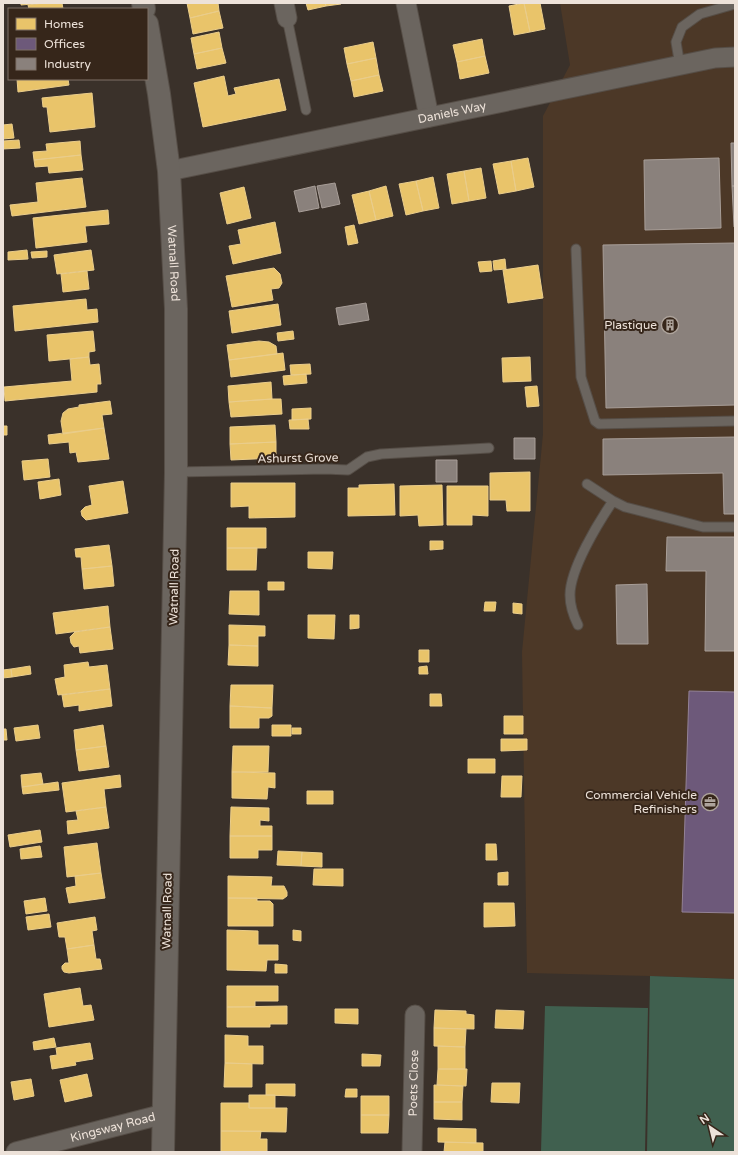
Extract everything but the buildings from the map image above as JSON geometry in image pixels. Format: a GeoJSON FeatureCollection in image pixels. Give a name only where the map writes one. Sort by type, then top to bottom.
{"type":"FeatureCollection","features":[{"type":"Feature","properties":{"kind":"main road","name":"Watnall Road"},"geometry":{"type":"LineString","coordinates":[[148,30],[159,94],[169,171],[176,309],[176,472],[163,1152]]}},
{"type":"Feature","properties":{"kind":"street"},"geometry":{"type":"LineString","coordinates":[[406,3],[429,117]]}},
{"type":"Feature","properties":{"kind":"street","name":"Daniels Way"},"geometry":{"type":"LineString","coordinates":[[169,171],[715,58],[735,57]]}},
{"type":"Feature","properties":{"kind":"street","name":"Poets Close"},"geometry":{"type":"LineString","coordinates":[[412,1152],[415,1015]]}},
{"type":"Feature","properties":{"kind":"street","name":"Kingsway Road"},"geometry":{"type":"LineString","coordinates":[[16,1152],[164,1114]]}},
{"type":"Feature","properties":{"kind":"lane"},"geometry":{"type":"LineString","coordinates":[[680,66],[676,42],[682,27],[700,14],[735,4]]}},
{"type":"Feature","properties":{"kind":"lane"},"geometry":{"type":"LineString","coordinates":[[285,10],[306,110]]}},
{"type":"Feature","properties":{"kind":"lane"},"geometry":{"type":"LineString","coordinates":[[576,249],[582,377],[595,421],[599,424],[735,421]]}},
{"type":"Feature","properties":{"kind":"lane","name":"Ashurst Grove"},"geometry":{"type":"LineString","coordinates":[[176,472],[325,469],[348,470],[367,458],[381,454],[489,448]]}},
{"type":"Feature","properties":{"kind":"lane"},"geometry":{"type":"LineString","coordinates":[[586,484],[625,507],[703,527],[735,527]]}},
{"type":"Feature","properties":{"kind":"lane"},"geometry":{"type":"LineString","coordinates":[[578,625],[572,612],[570,595],[572,577],[584,550],[605,512],[613,501]]}},
{"type":"Feature","properties":{"kind":"shaded area"},"geometry":{"type":"Polygon","coordinates":[[[560,3],[735,3],[735,979],[527,973],[522,652],[543,434],[543,116],[570,65],[560,3]]]}},
{"type":"Feature","properties":{"kind":"green space"},"geometry":{"type":"Polygon","coordinates":[[[650,976],[735,979],[735,1152],[647,1152],[650,976]]]}},
{"type":"Feature","properties":{"kind":"green space"},"geometry":{"type":"Polygon","coordinates":[[[545,1006],[648,1008],[645,1152],[541,1152],[545,1006]]]}},
{"type":"Feature","properties":{"kind":"place","name":"Plastique"},"geometry":{"type":"Point","coordinates":[670,325]}},
{"type":"Feature","properties":{"kind":"place","name":"Commercial Vehicle Refinishers"},"geometry":{"type":"Point","coordinates":[710,802]}}]}
